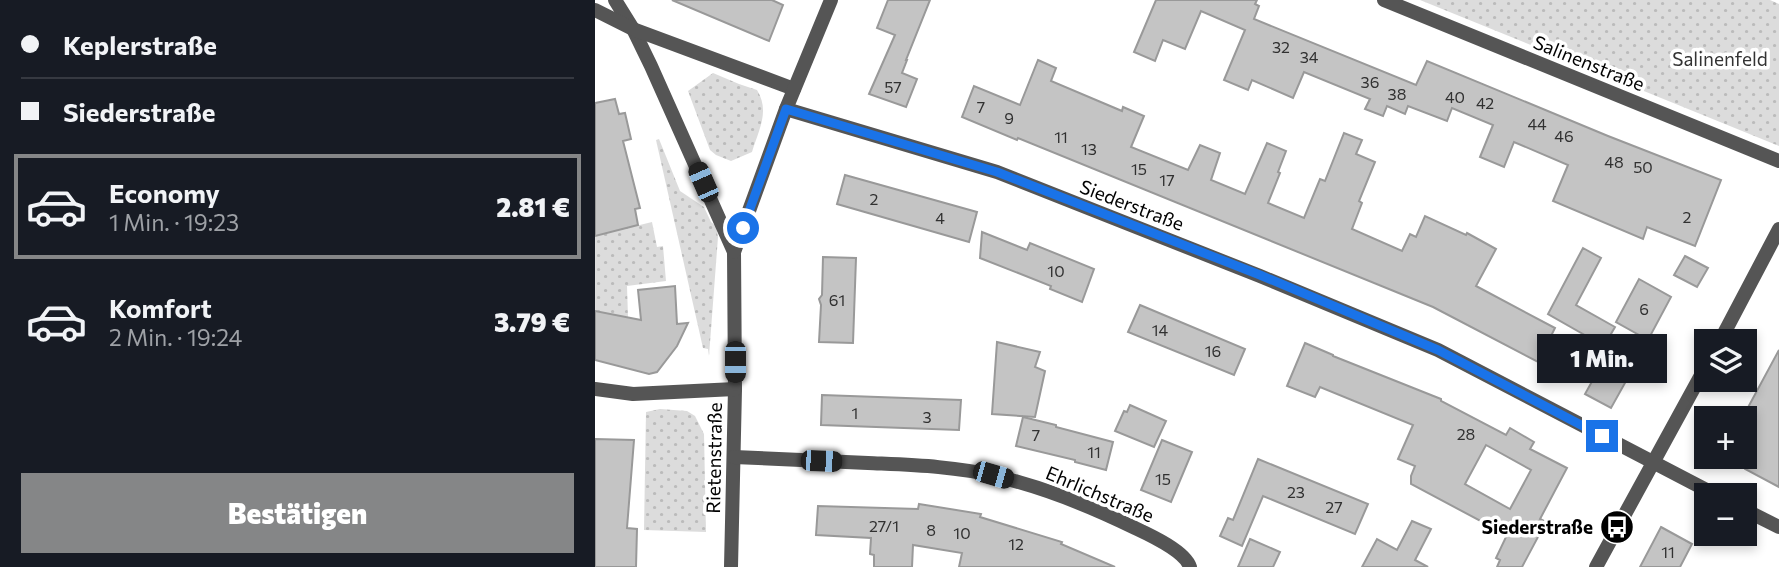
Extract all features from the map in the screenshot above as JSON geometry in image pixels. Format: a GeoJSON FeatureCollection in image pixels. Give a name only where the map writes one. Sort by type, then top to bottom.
{"type":"FeatureCollection","features":[{"type":"Feature","properties":{"kind":"street","name":"Rietenstraße"},"geometry":{"type":"LineString","coordinates":[[615,0],[633,29],[734,252],[735,389],[731,567]]}},
{"type":"Feature","properties":{"kind":"street"},"geometry":{"type":"LineString","coordinates":[[734,252],[786,109],[831,0]]}},
{"type":"Feature","properties":{"kind":"street","name":"Salinenstraße"},"geometry":{"type":"LineString","coordinates":[[1384,0],[1779,161]]}},
{"type":"Feature","properties":{"kind":"street"},"geometry":{"type":"LineString","coordinates":[[595,10],[633,29],[794,89]]}},
{"type":"Feature","properties":{"kind":"street","name":"Siederstraße"},"geometry":{"type":"LineString","coordinates":[[786,109],[997,172],[1260,275],[1438,350],[1694,484]]}},
{"type":"Feature","properties":{"kind":"street"},"geometry":{"type":"LineString","coordinates":[[1726,329],[1779,229]]}},
{"type":"Feature","properties":{"kind":"street"},"geometry":{"type":"LineString","coordinates":[[1596,567],[1694,388]]}},
{"type":"Feature","properties":{"kind":"street"},"geometry":{"type":"LineString","coordinates":[[595,389],[633,394],[735,389]]}},
{"type":"Feature","properties":{"kind":"street","name":"Ehrlichstraße"},"geometry":{"type":"LineString","coordinates":[[734,457],[929,466],[993,475],[1045,490],[1150,535],[1181,554],[1190,563],[1190,567]]}},
{"type":"Feature","properties":{"kind":"street"},"geometry":{"type":"LineString","coordinates":[[1757,516],[1779,527]]}},
{"type":"Feature","properties":{"kind":"green space","name":"Salinenfeld"},"geometry":{"type":"Polygon","coordinates":[[[1420,0],[1770,0],[1779,4],[1779,146],[1420,0]]]}},
{"type":"Feature","properties":{"kind":"green space"},"geometry":{"type":"Polygon","coordinates":[[[713,73],[757,90],[763,105],[762,120],[752,152],[731,161],[710,150],[688,91],[713,73]]]}},
{"type":"Feature","properties":{"kind":"green space"},"geometry":{"type":"Polygon","coordinates":[[[659,139],[680,191],[704,207],[716,226],[718,237],[709,356],[708,349],[703,348],[656,140],[659,139]]]}},
{"type":"Feature","properties":{"kind":"green space"},"geometry":{"type":"Polygon","coordinates":[[[652,222],[657,247],[663,246],[666,281],[627,286],[628,317],[595,311],[595,236],[652,222]]]}},
{"type":"Feature","properties":{"kind":"green space"},"geometry":{"type":"Polygon","coordinates":[[[660,409],[687,411],[695,416],[704,434],[706,532],[644,530],[646,412],[660,409]]]}},
{"type":"Feature","properties":{"kind":"building"},"geometry":{"type":"Polygon","coordinates":[[[672,0],[772,0],[783,5],[769,41],[672,0]]]}},
{"type":"Feature","properties":{"kind":"building"},"geometry":{"type":"Polygon","coordinates":[[[888,0],[930,0],[902,73],[917,79],[906,107],[869,94],[895,35],[877,28],[888,0]]]}},
{"type":"Feature","properties":{"kind":"building"},"geometry":{"type":"Polygon","coordinates":[[[1156,0],[1257,0],[1255,4],[1259,6],[1254,19],[1416,85],[1427,61],[1721,180],[1695,246],[1647,227],[1643,239],[1553,201],[1568,165],[1514,142],[1504,167],[1480,157],[1493,125],[1452,108],[1447,121],[1408,106],[1405,114],[1387,106],[1383,116],[1365,109],[1370,99],[1304,72],[1293,98],[1252,80],[1248,90],[1224,80],[1245,30],[1201,11],[1185,49],[1163,40],[1155,61],[1134,52],[1156,0]]]}},
{"type":"Feature","properties":{"kind":"building"},"geometry":{"type":"Polygon","coordinates":[[[1038,60],[1056,68],[1051,81],[1122,111],[1123,107],[1144,116],[1131,147],[1188,170],[1200,145],[1220,153],[1211,180],[1245,194],[1267,143],[1286,151],[1268,203],[1304,218],[1320,179],[1325,181],[1344,133],[1362,140],[1356,154],[1375,162],[1359,201],[1362,203],[1352,229],[1402,251],[1410,234],[1416,237],[1425,216],[1466,235],[1467,233],[1496,249],[1476,286],[1555,328],[1538,362],[1433,307],[962,117],[974,86],[1020,105],[1038,60]]]}},
{"type":"Feature","properties":{"kind":"building"},"geometry":{"type":"Polygon","coordinates":[[[615,99],[619,114],[625,113],[631,139],[623,141],[640,208],[635,209],[638,225],[595,236],[595,103],[615,99]]]}},
{"type":"Feature","properties":{"kind":"building"},"geometry":{"type":"Polygon","coordinates":[[[845,175],[977,212],[969,242],[837,204],[845,175]]]}},
{"type":"Feature","properties":{"kind":"building"},"geometry":{"type":"Polygon","coordinates":[[[982,232],[1027,250],[1030,243],[1094,269],[1082,302],[1050,289],[1051,286],[980,258],[982,232]]]}},
{"type":"Feature","properties":{"kind":"building"},"geometry":{"type":"Polygon","coordinates":[[[1583,248],[1601,258],[1576,305],[1615,327],[1604,346],[1548,314],[1583,248]]]}},
{"type":"Feature","properties":{"kind":"building"},"geometry":{"type":"Polygon","coordinates":[[[1685,256],[1708,268],[1697,287],[1674,275],[1685,256]]]}},
{"type":"Feature","properties":{"kind":"building"},"geometry":{"type":"Polygon","coordinates":[[[823,257],[856,258],[853,343],[819,342],[823,257]]]}},
{"type":"Feature","properties":{"kind":"building"},"geometry":{"type":"Polygon","coordinates":[[[1639,279],[1671,297],[1648,340],[1616,322],[1639,279]]]}},
{"type":"Feature","properties":{"kind":"building"},"geometry":{"type":"Polygon","coordinates":[[[675,286],[677,324],[688,323],[677,346],[657,372],[649,374],[595,360],[595,311],[641,320],[638,290],[675,286]]]}},
{"type":"Feature","properties":{"kind":"building"},"geometry":{"type":"Polygon","coordinates":[[[1140,305],[1245,349],[1234,375],[1128,332],[1140,305]]]}},
{"type":"Feature","properties":{"kind":"building"},"geometry":{"type":"Polygon","coordinates":[[[997,342],[1040,352],[1035,367],[1045,371],[1035,417],[992,414],[997,342]]]}},
{"type":"Feature","properties":{"kind":"building"},"geometry":{"type":"Polygon","coordinates":[[[1305,343],[1441,399],[1506,435],[1510,428],[1534,442],[1530,449],[1567,468],[1540,519],[1546,522],[1522,567],[1497,567],[1500,560],[1496,558],[1507,535],[1411,484],[1415,466],[1398,459],[1413,425],[1320,387],[1315,397],[1287,386],[1305,343]],[[1486,445],[1465,484],[1510,509],[1531,470],[1486,445]]]}},
{"type":"Feature","properties":{"kind":"building"},"geometry":{"type":"Polygon","coordinates":[[[1779,350],[1779,487],[1745,469],[1757,469],[1757,406],[1749,406],[1779,350]]]}},
{"type":"Feature","properties":{"kind":"building"},"geometry":{"type":"Polygon","coordinates":[[[1604,360],[1630,374],[1611,408],[1585,394],[1604,360]]]}},
{"type":"Feature","properties":{"kind":"building"},"geometry":{"type":"Polygon","coordinates":[[[822,395],[961,400],[959,430],[821,425],[822,395]]]}},
{"type":"Feature","properties":{"kind":"building"},"geometry":{"type":"Polygon","coordinates":[[[1130,405],[1166,421],[1154,447],[1115,431],[1124,411],[1127,412],[1130,405]]]}},
{"type":"Feature","properties":{"kind":"building"},"geometry":{"type":"Polygon","coordinates":[[[1023,417],[1113,442],[1106,470],[1016,446],[1023,417]]]}},
{"type":"Feature","properties":{"kind":"building"},"geometry":{"type":"Polygon","coordinates":[[[595,439],[634,440],[627,528],[637,529],[636,567],[595,567],[595,439]]]}},
{"type":"Feature","properties":{"kind":"building"},"geometry":{"type":"Polygon","coordinates":[[[1162,440],[1192,452],[1171,502],[1141,490],[1162,440]]]}},
{"type":"Feature","properties":{"kind":"building"},"geometry":{"type":"Polygon","coordinates":[[[1258,459],[1368,504],[1355,534],[1263,496],[1242,546],[1220,536],[1228,518],[1233,520],[1258,459]]]}},
{"type":"Feature","properties":{"kind":"building"},"geometry":{"type":"Polygon","coordinates":[[[919,504],[981,514],[980,517],[1062,542],[1061,544],[1115,567],[959,567],[962,553],[913,545],[912,567],[874,567],[874,555],[870,554],[871,538],[816,535],[818,506],[918,509],[919,504]]]}},
{"type":"Feature","properties":{"kind":"building"},"geometry":{"type":"Polygon","coordinates":[[[1412,521],[1431,529],[1415,560],[1428,567],[1362,567],[1377,539],[1397,550],[1412,521]]]}},
{"type":"Feature","properties":{"kind":"building"},"geometry":{"type":"Polygon","coordinates":[[[1661,527],[1692,544],[1680,567],[1640,567],[1661,527]]]}},
{"type":"Feature","properties":{"kind":"building"},"geometry":{"type":"Polygon","coordinates":[[[1250,539],[1280,552],[1273,567],[1238,567],[1250,539]]]}},
{"type":"Feature","properties":{"kind":"place","name":"Siederstraße"},"geometry":{"type":"Point","coordinates":[1617,527]}},
{"type":"Feature","properties":{"kind":"route"},"geometry":{"type":"LineString","coordinates":[[743,228],[786,109],[997,172],[1260,275],[1438,350],[1602,436]]}}]}
